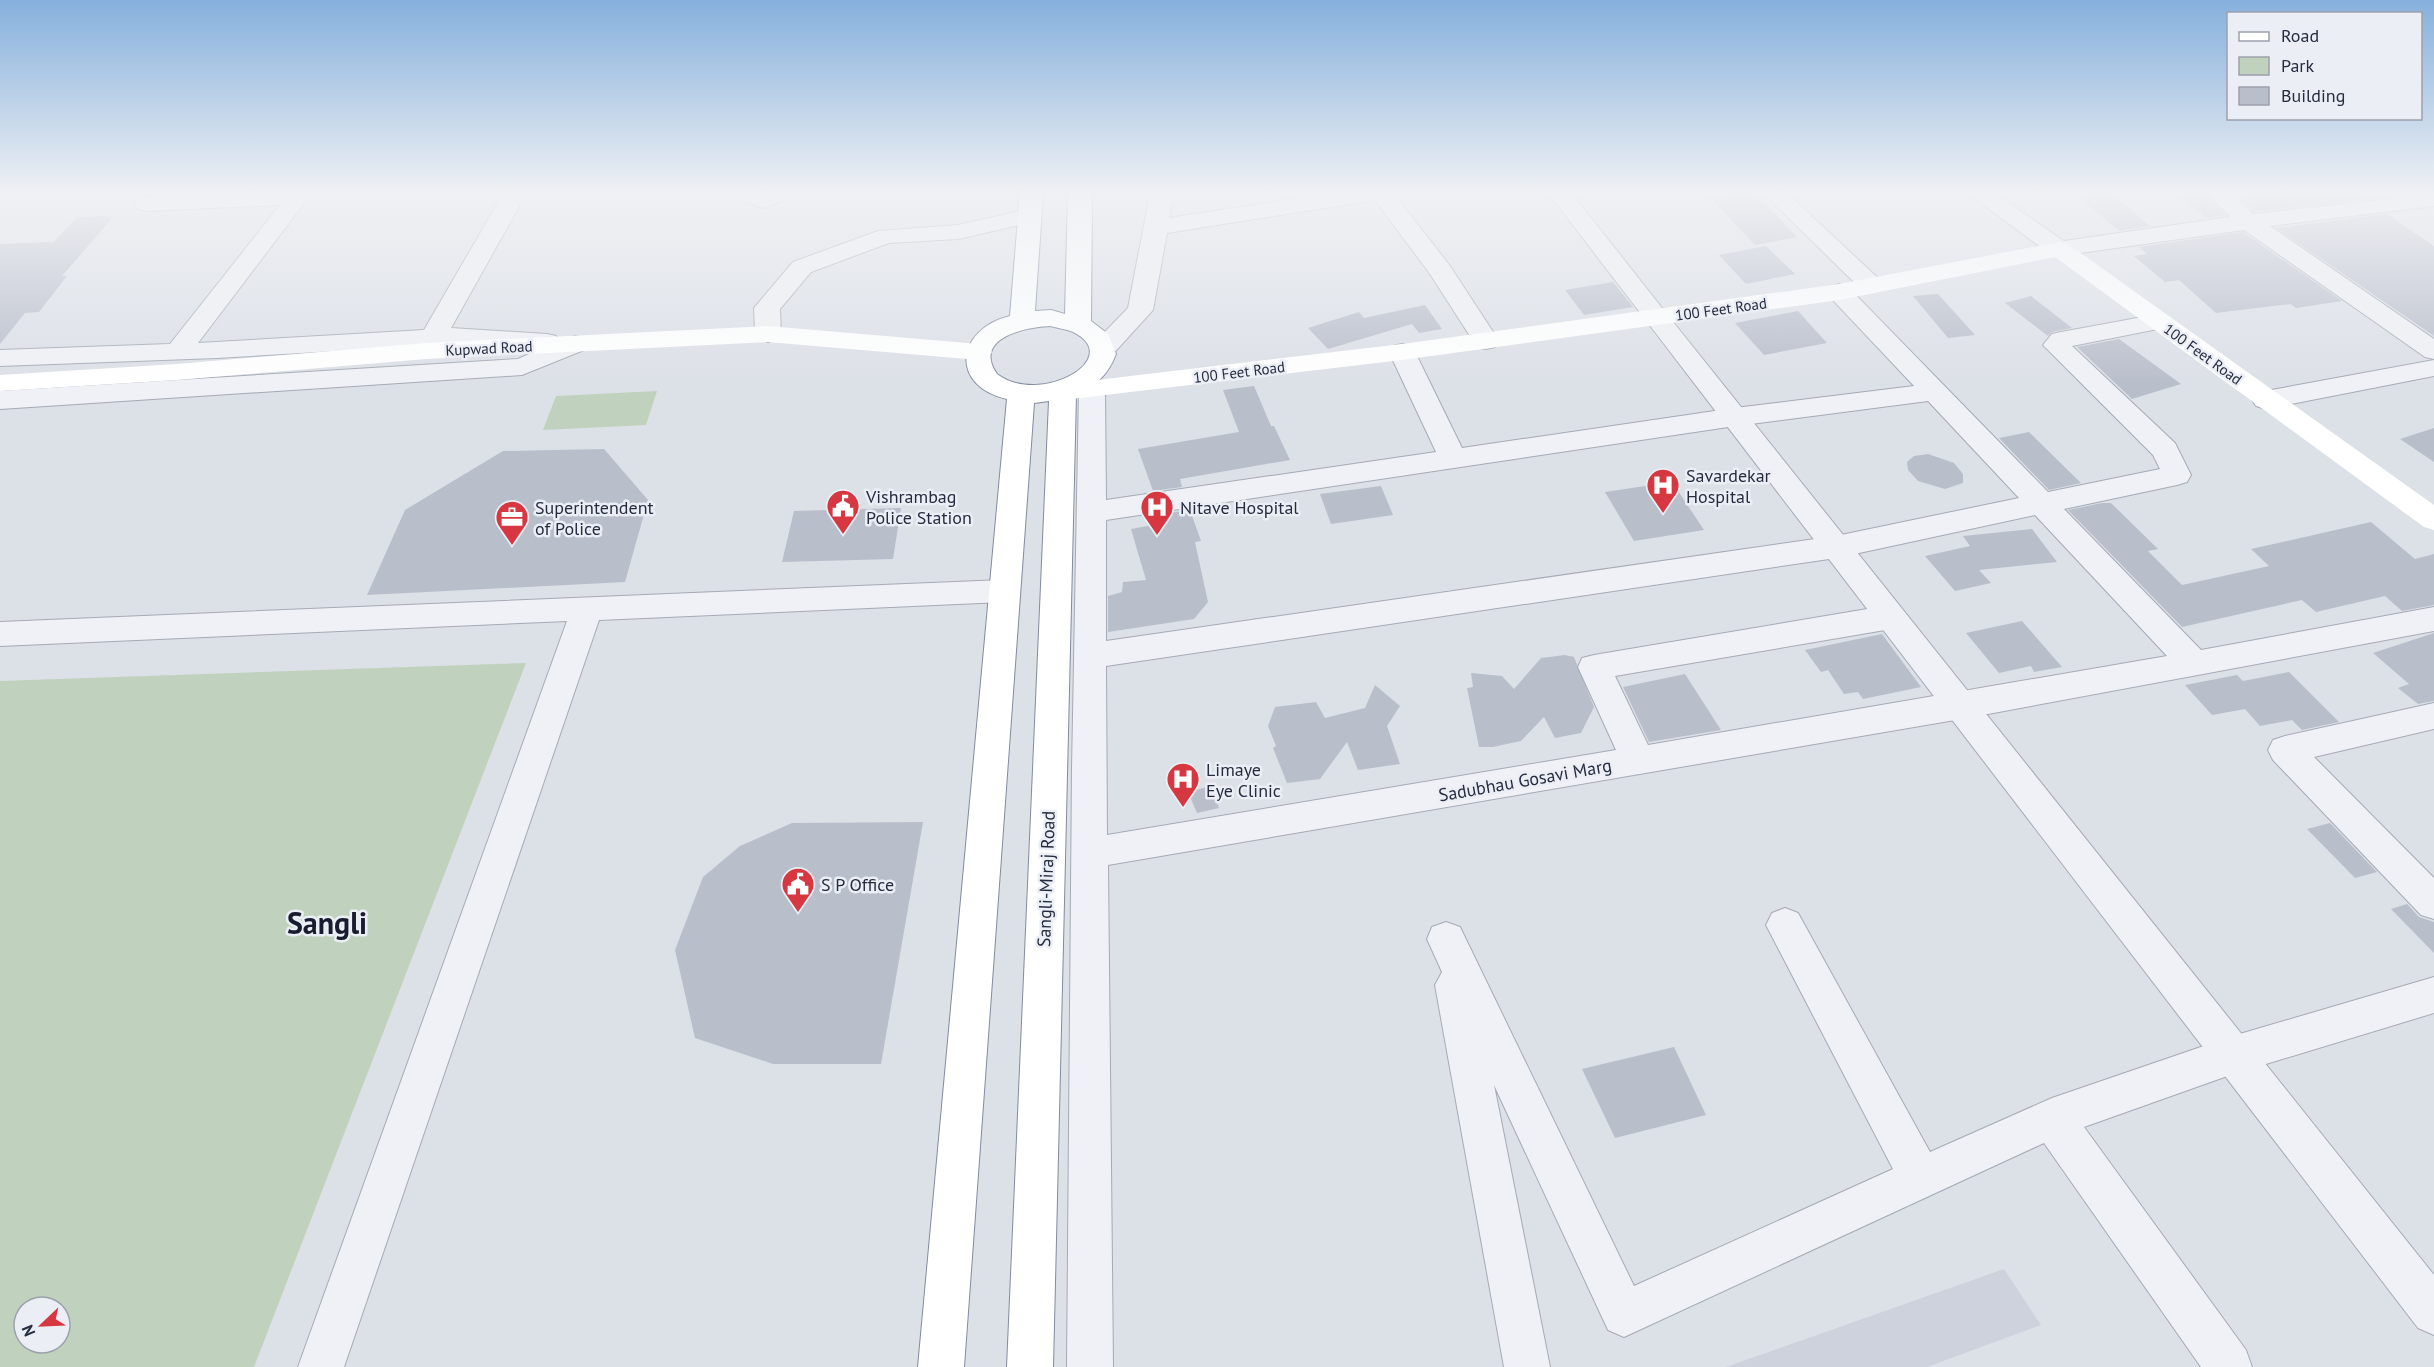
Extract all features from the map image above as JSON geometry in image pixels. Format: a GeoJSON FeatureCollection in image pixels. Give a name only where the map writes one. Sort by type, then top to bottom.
{"type":"FeatureCollection","features":[{"type":"Feature","properties":{"kind":"main road"},"geometry":{"type":"LineString","coordinates":[[1023,321],[1027,258]]}},
{"type":"Feature","properties":{"kind":"main road"},"geometry":{"type":"LineString","coordinates":[[1078,324],[1079,258]]}},
{"type":"Feature","properties":{"kind":"main road","name":"100 Feet Road"},"geometry":{"type":"LineString","coordinates":[[1078,390],[1402,352],[1657,318],[1839,292],[1870,284],[2012,258]]}},
{"type":"Feature","properties":{"kind":"main road","name":"100 Feet Road"},"geometry":{"type":"LineString","coordinates":[[2071,258],[2434,520]]}},
{"type":"Feature","properties":{"kind":"main road"},"geometry":{"type":"LineString","coordinates":[[1050,318],[1078,324],[1098,337],[1103,349],[1103,361],[1095,374],[1078,390],[1043,395],[1021,395],[1002,389],[987,380],[978,368],[979,352],[982,343],[994,332],[1023,321],[1050,318]]}},
{"type":"Feature","properties":{"kind":"main road"},"geometry":{"type":"LineString","coordinates":[[575,344],[768,334],[979,352]]}},
{"type":"Feature","properties":{"kind":"main road","name":"Kupwad Road"},"geometry":{"type":"LineString","coordinates":[[0,383],[177,372],[429,344]]}},
{"type":"Feature","properties":{"kind":"main road","name":"Sangli-Miraj Road"},"geometry":{"type":"LineString","coordinates":[[1030,1367],[1078,390]]}},
{"type":"Feature","properties":{"kind":"main road"},"geometry":{"type":"LineString","coordinates":[[941,1367],[1021,395]]}},
{"type":"Feature","properties":{"kind":"street"},"geometry":{"type":"LineString","coordinates":[[178,351],[250,258]]}},
{"type":"Feature","properties":{"kind":"street"},"geometry":{"type":"LineString","coordinates":[[429,344],[478,258]]}},
{"type":"Feature","properties":{"kind":"street"},"geometry":{"type":"LineString","coordinates":[[768,334],[767,308],[802,267],[827,258]]}},
{"type":"Feature","properties":{"kind":"street"},"geometry":{"type":"LineString","coordinates":[[1103,349],[1140,310],[1151,258]]}},
{"type":"Feature","properties":{"kind":"street"},"geometry":{"type":"LineString","coordinates":[[1431,258],[1486,341]]}},
{"type":"Feature","properties":{"kind":"street"},"geometry":{"type":"LineString","coordinates":[[1610,258],[2434,1312]]}},
{"type":"Feature","properties":{"kind":"street"},"geometry":{"type":"LineString","coordinates":[[1842,258],[1870,284]]}},
{"type":"Feature","properties":{"kind":"street"},"geometry":{"type":"LineString","coordinates":[[2300,258],[2434,351]]}},
{"type":"Feature","properties":{"kind":"street"},"geometry":{"type":"LineString","coordinates":[[1839,292],[2194,663]]}},
{"type":"Feature","properties":{"kind":"street"},"geometry":{"type":"LineString","coordinates":[[1090,656],[1836,547],[2177,475],[2165,450],[2055,345],[2061,339],[2159,322]]}},
{"type":"Feature","properties":{"kind":"street"},"geometry":{"type":"LineString","coordinates":[[0,358],[429,344],[575,344]]}},
{"type":"Feature","properties":{"kind":"street"},"geometry":{"type":"LineString","coordinates":[[0,400],[522,367],[575,344]]}},
{"type":"Feature","properties":{"kind":"street"},"geometry":{"type":"LineString","coordinates":[[1402,352],[1453,458]]}},
{"type":"Feature","properties":{"kind":"street"},"geometry":{"type":"LineString","coordinates":[[2266,400],[2434,368]]}},
{"type":"Feature","properties":{"kind":"street"},"geometry":{"type":"LineString","coordinates":[[1078,390],[1091,512],[1090,1367]]}},
{"type":"Feature","properties":{"kind":"street"},"geometry":{"type":"LineString","coordinates":[[1091,512],[1735,417],[1936,392]]}},
{"type":"Feature","properties":{"kind":"street"},"geometry":{"type":"LineString","coordinates":[[0,634],[1004,591]]}},
{"type":"Feature","properties":{"kind":"street"},"geometry":{"type":"LineString","coordinates":[[321,1367],[587,609]]}},
{"type":"Feature","properties":{"kind":"street"},"geometry":{"type":"LineString","coordinates":[[1638,761],[1594,668],[1891,617]]}},
{"type":"Feature","properties":{"kind":"street","name":"Sadubhau Gosavi Marg"},"geometry":{"type":"LineString","coordinates":[[1089,853],[1960,706],[2434,619]]}},
{"type":"Feature","properties":{"kind":"street"},"geometry":{"type":"LineString","coordinates":[[2434,716],[2285,750],[2434,903]]}},
{"type":"Feature","properties":{"kind":"street"},"geometry":{"type":"LineString","coordinates":[[1785,925],[1922,1178]]}},
{"type":"Feature","properties":{"kind":"street"},"geometry":{"type":"LineString","coordinates":[[1527,1367],[1446,939],[1624,1314],[2052,1118],[2234,1055],[2434,995]]}},
{"type":"Feature","properties":{"kind":"street"},"geometry":{"type":"LineString","coordinates":[[2052,1118],[2229,1367]]}},
{"type":"Feature","properties":{"kind":"shaded area"},"geometry":{"type":"Polygon","coordinates":[[[2004,1269],[2041,1325],[1927,1367],[1726,1367],[2004,1269]]]}},
{"type":"Feature","properties":{"kind":"green space"},"geometry":{"type":"Polygon","coordinates":[[[657,391],[646,425],[543,430],[556,396],[657,391]]]}},
{"type":"Feature","properties":{"kind":"green space"},"geometry":{"type":"Polygon","coordinates":[[[526,663],[254,1367],[0,1367],[0,681],[526,663]]]}},
{"type":"Feature","properties":{"kind":"building"},"geometry":{"type":"Polygon","coordinates":[[[0,258],[78,258],[62,276],[67,276],[39,312],[25,313],[0,344],[0,258]]]}},
{"type":"Feature","properties":{"kind":"building"},"geometry":{"type":"Polygon","coordinates":[[[1722,258],[1778,258],[1795,274],[1746,284],[1722,258]]]}},
{"type":"Feature","properties":{"kind":"building"},"geometry":{"type":"Polygon","coordinates":[[[2136,258],[2280,258],[2342,301],[2296,308],[2291,304],[2216,313],[2179,280],[2165,282],[2136,258]]]}},
{"type":"Feature","properties":{"kind":"building"},"geometry":{"type":"Polygon","coordinates":[[[2320,258],[2434,258],[2434,336],[2320,258]]]}},
{"type":"Feature","properties":{"kind":"building"},"geometry":{"type":"Polygon","coordinates":[[[1613,282],[1633,307],[1584,315],[1565,290],[1613,282]]]}},
{"type":"Feature","properties":{"kind":"building"},"geometry":{"type":"Polygon","coordinates":[[[1938,294],[1975,335],[1948,338],[1913,296],[1938,294]]]}},
{"type":"Feature","properties":{"kind":"building"},"geometry":{"type":"Polygon","coordinates":[[[2031,296],[2072,328],[2052,332],[2048,336],[2005,303],[2031,296]]]}},
{"type":"Feature","properties":{"kind":"building"},"geometry":{"type":"Polygon","coordinates":[[[1425,305],[1442,329],[1419,333],[1412,324],[1328,349],[1308,328],[1359,312],[1364,318],[1425,305]]]}},
{"type":"Feature","properties":{"kind":"building"},"geometry":{"type":"Polygon","coordinates":[[[1798,311],[1827,343],[1764,355],[1735,323],[1798,311]]]}},
{"type":"Feature","properties":{"kind":"building"},"geometry":{"type":"Polygon","coordinates":[[[2119,339],[2181,384],[2132,399],[2077,347],[2119,339]]]}},
{"type":"Feature","properties":{"kind":"building"},"geometry":{"type":"Polygon","coordinates":[[[1254,386],[1271,426],[1274,426],[1290,460],[1180,479],[1182,487],[1153,491],[1138,449],[1239,432],[1223,390],[1254,386]]]}},
{"type":"Feature","properties":{"kind":"building"},"geometry":{"type":"Polygon","coordinates":[[[2434,428],[2434,462],[2400,439],[2434,428]]]}},
{"type":"Feature","properties":{"kind":"building"},"geometry":{"type":"Polygon","coordinates":[[[2029,432],[2081,483],[2049,490],[1999,438],[2029,432]]]}},
{"type":"Feature","properties":{"kind":"building","name":"Superintendent of Police"},"geometry":{"type":"Polygon","coordinates":[[[604,449],[648,500],[625,582],[367,595],[405,510],[503,451],[604,449]]]}},
{"type":"Feature","properties":{"kind":"building"},"geometry":{"type":"Polygon","coordinates":[[[1928,454],[1954,463],[1963,474],[1963,483],[1945,489],[1918,481],[1908,470],[1907,462],[1914,456],[1928,454]]]}},
{"type":"Feature","properties":{"kind":"building"},"geometry":{"type":"Polygon","coordinates":[[[1672,482],[1704,530],[1634,541],[1605,492],[1672,482]]]}},
{"type":"Feature","properties":{"kind":"building"},"geometry":{"type":"Polygon","coordinates":[[[1381,486],[1393,515],[1331,524],[1320,494],[1381,486]]]}},
{"type":"Feature","properties":{"kind":"building"},"geometry":{"type":"Polygon","coordinates":[[[2111,503],[2158,549],[2148,551],[2182,585],[2269,566],[2251,549],[2371,522],[2415,559],[2434,554],[2434,605],[2402,611],[2385,596],[2316,612],[2302,600],[2182,627],[2068,510],[2111,503]]]}},
{"type":"Feature","properties":{"kind":"building","name":"Vishrambag Police Station"},"geometry":{"type":"Polygon","coordinates":[[[901,508],[893,559],[782,562],[794,511],[901,508]]]}},
{"type":"Feature","properties":{"kind":"building"},"geometry":{"type":"Polygon","coordinates":[[[1190,510],[1201,541],[1195,542],[1208,602],[1194,619],[1108,632],[1108,596],[1122,592],[1123,582],[1146,580],[1131,529],[1164,523],[1161,514],[1190,510]]]}},
{"type":"Feature","properties":{"kind":"building"},"geometry":{"type":"Polygon","coordinates":[[[2032,529],[2057,562],[1979,570],[1991,583],[1955,591],[1925,556],[1970,546],[1963,536],[2032,529]]]}},
{"type":"Feature","properties":{"kind":"building"},"geometry":{"type":"Polygon","coordinates":[[[2022,621],[2062,667],[2034,672],[2031,666],[1999,673],[1966,633],[2022,621]]]}},
{"type":"Feature","properties":{"kind":"building"},"geometry":{"type":"Polygon","coordinates":[[[2434,633],[2434,701],[2418,704],[2398,688],[2409,684],[2373,653],[2434,633]]]}},
{"type":"Feature","properties":{"kind":"building"},"geometry":{"type":"Polygon","coordinates":[[[1882,634],[1921,687],[1863,699],[1858,692],[1844,694],[1828,670],[1821,672],[1805,650],[1882,634]]]}},
{"type":"Feature","properties":{"kind":"building"},"geometry":{"type":"Polygon","coordinates":[[[1565,655],[1574,657],[1594,707],[1581,733],[1555,738],[1544,717],[1521,741],[1493,747],[1479,747],[1467,688],[1473,687],[1471,673],[1502,676],[1514,689],[1541,658],[1565,655]]]}},
{"type":"Feature","properties":{"kind":"building"},"geometry":{"type":"Polygon","coordinates":[[[2289,672],[2339,722],[2302,730],[2292,720],[2260,726],[2245,709],[2212,715],[2185,685],[2237,675],[2243,681],[2289,672]]]}},
{"type":"Feature","properties":{"kind":"building"},"geometry":{"type":"Polygon","coordinates":[[[1685,674],[1721,730],[1649,742],[1623,687],[1685,674]]]}},
{"type":"Feature","properties":{"kind":"building"},"geometry":{"type":"Polygon","coordinates":[[[1375,685],[1400,706],[1387,726],[1400,764],[1358,770],[1347,742],[1320,779],[1287,783],[1273,748],[1276,746],[1268,726],[1275,707],[1316,702],[1325,718],[1365,708],[1375,685]]]}},
{"type":"Feature","properties":{"kind":"building"},"geometry":{"type":"Polygon","coordinates":[[[1211,786],[1219,808],[1197,813],[1188,792],[1211,786]]]}},
{"type":"Feature","properties":{"kind":"building","name":"S P Office"},"geometry":{"type":"Polygon","coordinates":[[[923,822],[881,1064],[773,1064],[695,1038],[675,950],[703,877],[740,846],[792,823],[923,822]]]}},
{"type":"Feature","properties":{"kind":"building"},"geometry":{"type":"Polygon","coordinates":[[[2330,823],[2377,872],[2355,878],[2307,829],[2330,823]]]}},
{"type":"Feature","properties":{"kind":"building"},"geometry":{"type":"Polygon","coordinates":[[[2407,904],[2419,917],[2434,922],[2434,953],[2391,909],[2407,904]]]}},
{"type":"Feature","properties":{"kind":"building"},"geometry":{"type":"Polygon","coordinates":[[[1674,1047],[1706,1115],[1615,1138],[1582,1069],[1674,1047]]]}},
{"type":"Feature","properties":{"kind":"place","name":"Savardekar Hospital"},"geometry":{"type":"Point","coordinates":[1663,514]}},
{"type":"Feature","properties":{"kind":"place","name":"Vishrambag Police Station"},"geometry":{"type":"Point","coordinates":[843,535]}},
{"type":"Feature","properties":{"kind":"place","name":"Nitave Hospital"},"geometry":{"type":"Point","coordinates":[1157,536]}},
{"type":"Feature","properties":{"kind":"place","name":"Superintendent of Police"},"geometry":{"type":"Point","coordinates":[512,546]}},
{"type":"Feature","properties":{"kind":"place","name":"Limaye Eye Clinic"},"geometry":{"type":"Point","coordinates":[1183,808]}},
{"type":"Feature","properties":{"kind":"place","name":"S P Office"},"geometry":{"type":"Point","coordinates":[798,913]}},
{"type":"Feature","properties":{"kind":"district","name":"Sangli"},"geometry":{"type":"Point","coordinates":[327,922]}}]}
